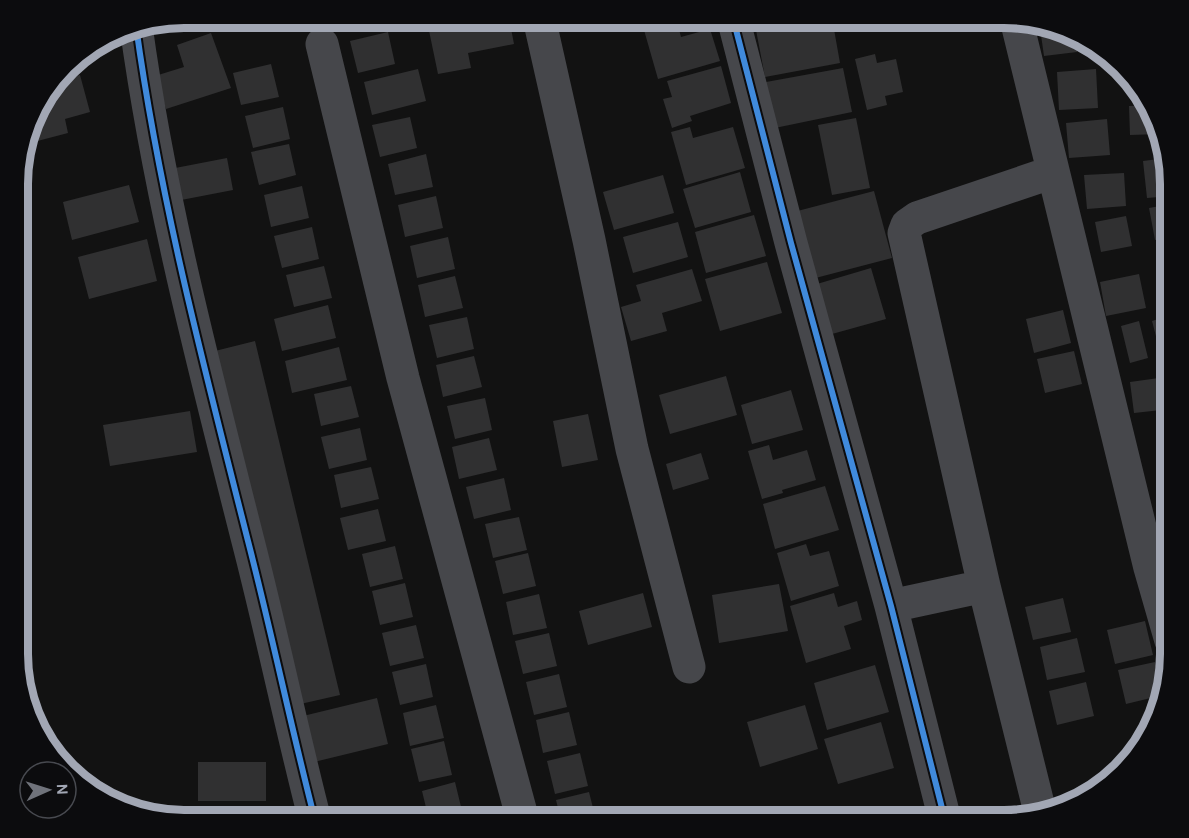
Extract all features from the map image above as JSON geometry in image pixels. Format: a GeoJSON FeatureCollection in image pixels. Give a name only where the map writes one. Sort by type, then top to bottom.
{"type":"FeatureCollection","features":[{"type":"Feature","properties":{"kind":"street"},"geometry":{"type":"LineString","coordinates":[[542,29],[590,240],[632,449],[689,667]]}},
{"type":"Feature","properties":{"kind":"street"},"geometry":{"type":"LineString","coordinates":[[736,29],[791,243],[891,606],[942,810]]}},
{"type":"Feature","properties":{"kind":"street"},"geometry":{"type":"LineString","coordinates":[[1019,30],[1053,172],[1160,566]]}},
{"type":"Feature","properties":{"kind":"street"},"geometry":{"type":"LineString","coordinates":[[137,36],[145,93],[169,215],[208,386],[249,543],[312,809]]}},
{"type":"Feature","properties":{"kind":"street"},"geometry":{"type":"LineString","coordinates":[[322,44],[403,378],[521,809]]}},
{"type":"Feature","properties":{"kind":"street"},"geometry":{"type":"LineString","coordinates":[[1038,805],[984,586],[904,233],[907,225],[917,218],[1053,172]]}},
{"type":"Feature","properties":{"kind":"street"},"geometry":{"type":"LineString","coordinates":[[891,606],[984,586]]}},
{"type":"Feature","properties":{"kind":"building"},"geometry":{"type":"Polygon","coordinates":[[[230,29],[251,29],[230,32],[230,29]]]}},
{"type":"Feature","properties":{"kind":"building"},"geometry":{"type":"Polygon","coordinates":[[[429,29],[511,29],[514,44],[468,53],[471,68],[438,74],[429,29]]]}},
{"type":"Feature","properties":{"kind":"building"},"geometry":{"type":"Polygon","coordinates":[[[644,29],[679,29],[681,37],[710,29],[720,61],[658,79],[644,29]]]}},
{"type":"Feature","properties":{"kind":"building"},"geometry":{"type":"Polygon","coordinates":[[[834,29],[840,63],[765,77],[756,30],[834,29]]]}},
{"type":"Feature","properties":{"kind":"building"},"geometry":{"type":"Polygon","coordinates":[[[388,32],[395,64],[358,73],[350,41],[388,32]]]}},
{"type":"Feature","properties":{"kind":"building"},"geometry":{"type":"Polygon","coordinates":[[[211,33],[231,88],[166,109],[155,76],[184,67],[177,45],[211,33]]]}},
{"type":"Feature","properties":{"kind":"building"},"geometry":{"type":"Polygon","coordinates":[[[1041,33],[1076,46],[1077,52],[1044,56],[1041,33]]]}},
{"type":"Feature","properties":{"kind":"building"},"geometry":{"type":"Polygon","coordinates":[[[875,54],[877,63],[896,59],[903,92],[885,96],[887,105],[867,110],[855,59],[875,54]]]}},
{"type":"Feature","properties":{"kind":"building"},"geometry":{"type":"Polygon","coordinates":[[[271,64],[279,97],[241,105],[233,73],[271,64]]]}},
{"type":"Feature","properties":{"kind":"building"},"geometry":{"type":"Polygon","coordinates":[[[721,66],[731,103],[690,116],[692,121],[672,128],[663,99],[672,97],[667,81],[721,66]]]}},
{"type":"Feature","properties":{"kind":"building"},"geometry":{"type":"Polygon","coordinates":[[[843,68],[852,112],[770,129],[761,83],[843,68]]]}},
{"type":"Feature","properties":{"kind":"building"},"geometry":{"type":"Polygon","coordinates":[[[418,69],[426,101],[372,115],[364,82],[418,69]]]}},
{"type":"Feature","properties":{"kind":"building"},"geometry":{"type":"Polygon","coordinates":[[[1096,69],[1098,108],[1059,110],[1057,72],[1096,69]]]}},
{"type":"Feature","properties":{"kind":"building"},"geometry":{"type":"Polygon","coordinates":[[[80,75],[90,112],[65,119],[68,133],[35,142],[49,107],[72,77],[80,75]]]}},
{"type":"Feature","properties":{"kind":"building"},"geometry":{"type":"Polygon","coordinates":[[[1129,106],[1139,106],[1152,134],[1130,135],[1129,106]]]}},
{"type":"Feature","properties":{"kind":"building"},"geometry":{"type":"Polygon","coordinates":[[[283,107],[290,139],[253,148],[245,116],[283,107]]]}},
{"type":"Feature","properties":{"kind":"building"},"geometry":{"type":"Polygon","coordinates":[[[410,117],[417,148],[380,157],[372,125],[410,117]]]}},
{"type":"Feature","properties":{"kind":"building"},"geometry":{"type":"Polygon","coordinates":[[[856,118],[870,188],[832,195],[818,125],[856,118]]]}},
{"type":"Feature","properties":{"kind":"building"},"geometry":{"type":"Polygon","coordinates":[[[1107,119],[1110,155],[1069,158],[1066,123],[1107,119]]]}},
{"type":"Feature","properties":{"kind":"building"},"geometry":{"type":"Polygon","coordinates":[[[690,127],[693,138],[733,127],[745,168],[686,185],[671,132],[690,127]]]}},
{"type":"Feature","properties":{"kind":"building"},"geometry":{"type":"Polygon","coordinates":[[[289,144],[296,175],[259,185],[251,152],[289,144]]]}},
{"type":"Feature","properties":{"kind":"building"},"geometry":{"type":"Polygon","coordinates":[[[426,154],[433,187],[395,195],[388,164],[426,154]]]}},
{"type":"Feature","properties":{"kind":"building"},"geometry":{"type":"Polygon","coordinates":[[[227,158],[233,190],[176,201],[170,169],[227,158]]]}},
{"type":"Feature","properties":{"kind":"building"},"geometry":{"type":"Polygon","coordinates":[[[1158,159],[1160,197],[1147,198],[1143,161],[1158,159]]]}},
{"type":"Feature","properties":{"kind":"building"},"geometry":{"type":"Polygon","coordinates":[[[740,172],[751,212],[695,228],[683,189],[740,172]]]}},
{"type":"Feature","properties":{"kind":"building"},"geometry":{"type":"Polygon","coordinates":[[[1124,173],[1126,206],[1087,209],[1084,175],[1124,173]]]}},
{"type":"Feature","properties":{"kind":"building"},"geometry":{"type":"Polygon","coordinates":[[[663,175],[674,213],[614,230],[603,192],[663,175]]]}},
{"type":"Feature","properties":{"kind":"building"},"geometry":{"type":"Polygon","coordinates":[[[129,185],[139,222],[72,240],[63,202],[129,185]]]}},
{"type":"Feature","properties":{"kind":"building"},"geometry":{"type":"Polygon","coordinates":[[[302,186],[309,218],[271,227],[264,195],[302,186]]]}},
{"type":"Feature","properties":{"kind":"building"},"geometry":{"type":"Polygon","coordinates":[[[874,191],[892,258],[804,281],[786,214],[874,191]]]}},
{"type":"Feature","properties":{"kind":"building"},"geometry":{"type":"Polygon","coordinates":[[[436,196],[443,228],[405,237],[398,205],[436,196]]]}},
{"type":"Feature","properties":{"kind":"building"},"geometry":{"type":"Polygon","coordinates":[[[1160,206],[1160,239],[1155,240],[1149,208],[1160,206]]]}},
{"type":"Feature","properties":{"kind":"building"},"geometry":{"type":"Polygon","coordinates":[[[754,215],[766,256],[706,273],[695,232],[754,215]]]}},
{"type":"Feature","properties":{"kind":"building"},"geometry":{"type":"Polygon","coordinates":[[[1126,216],[1132,246],[1101,252],[1095,222],[1126,216]]]}},
{"type":"Feature","properties":{"kind":"building"},"geometry":{"type":"Polygon","coordinates":[[[678,222],[688,257],[633,273],[623,237],[678,222]]]}},
{"type":"Feature","properties":{"kind":"building"},"geometry":{"type":"Polygon","coordinates":[[[312,227],[319,259],[282,268],[274,236],[312,227]]]}},
{"type":"Feature","properties":{"kind":"building"},"geometry":{"type":"Polygon","coordinates":[[[448,237],[455,269],[417,278],[410,246],[448,237]]]}},
{"type":"Feature","properties":{"kind":"building"},"geometry":{"type":"Polygon","coordinates":[[[147,239],[157,281],[89,299],[78,257],[147,239]]]}},
{"type":"Feature","properties":{"kind":"building"},"geometry":{"type":"Polygon","coordinates":[[[767,262],[782,313],[720,331],[705,279],[767,262]]]}},
{"type":"Feature","properties":{"kind":"building"},"geometry":{"type":"Polygon","coordinates":[[[324,266],[332,298],[294,307],[286,275],[324,266]]]}},
{"type":"Feature","properties":{"kind":"building"},"geometry":{"type":"Polygon","coordinates":[[[871,268],[886,319],[832,334],[817,284],[871,268]]]}},
{"type":"Feature","properties":{"kind":"building"},"geometry":{"type":"Polygon","coordinates":[[[692,269],[702,301],[662,313],[667,331],[631,341],[621,307],[641,301],[636,285],[692,269]]]}},
{"type":"Feature","properties":{"kind":"building"},"geometry":{"type":"Polygon","coordinates":[[[1139,274],[1146,308],[1106,316],[1100,282],[1139,274]]]}},
{"type":"Feature","properties":{"kind":"building"},"geometry":{"type":"Polygon","coordinates":[[[455,276],[463,308],[425,317],[418,285],[455,276]]]}},
{"type":"Feature","properties":{"kind":"building"},"geometry":{"type":"Polygon","coordinates":[[[328,305],[336,338],[282,351],[274,319],[328,305]]]}},
{"type":"Feature","properties":{"kind":"building"},"geometry":{"type":"Polygon","coordinates":[[[1063,310],[1071,343],[1034,353],[1026,319],[1063,310]]]}},
{"type":"Feature","properties":{"kind":"building"},"geometry":{"type":"Polygon","coordinates":[[[467,317],[474,349],[437,358],[429,325],[467,317]]]}},
{"type":"Feature","properties":{"kind":"building"},"geometry":{"type":"Polygon","coordinates":[[[1160,318],[1160,351],[1152,321],[1160,318]]]}},
{"type":"Feature","properties":{"kind":"building"},"geometry":{"type":"Polygon","coordinates":[[[1139,321],[1148,358],[1130,363],[1121,326],[1139,321]]]}},
{"type":"Feature","properties":{"kind":"building"},"geometry":{"type":"Polygon","coordinates":[[[255,341],[340,695],[296,705],[211,352],[255,341]]]}},
{"type":"Feature","properties":{"kind":"building"},"geometry":{"type":"Polygon","coordinates":[[[339,347],[347,380],[292,393],[285,361],[339,347]]]}},
{"type":"Feature","properties":{"kind":"building"},"geometry":{"type":"Polygon","coordinates":[[[1074,351],[1082,384],[1045,393],[1037,359],[1074,351]]]}},
{"type":"Feature","properties":{"kind":"building"},"geometry":{"type":"Polygon","coordinates":[[[474,356],[482,387],[443,397],[436,365],[474,356]]]}},
{"type":"Feature","properties":{"kind":"building"},"geometry":{"type":"Polygon","coordinates":[[[726,376],[737,415],[670,434],[659,395],[726,376]]]}},
{"type":"Feature","properties":{"kind":"building"},"geometry":{"type":"Polygon","coordinates":[[[1160,378],[1160,410],[1134,413],[1130,382],[1160,378]]]}},
{"type":"Feature","properties":{"kind":"building"},"geometry":{"type":"Polygon","coordinates":[[[351,386],[359,417],[321,426],[314,394],[351,386]]]}},
{"type":"Feature","properties":{"kind":"building"},"geometry":{"type":"Polygon","coordinates":[[[791,390],[803,430],[752,444],[741,405],[791,390]]]}},
{"type":"Feature","properties":{"kind":"building"},"geometry":{"type":"Polygon","coordinates":[[[485,398],[492,430],[455,439],[447,406],[485,398]]]}},
{"type":"Feature","properties":{"kind":"building"},"geometry":{"type":"Polygon","coordinates":[[[190,411],[197,452],[110,466],[103,425],[190,411]]]}},
{"type":"Feature","properties":{"kind":"building"},"geometry":{"type":"Polygon","coordinates":[[[588,414],[598,460],[562,467],[553,421],[588,414]]]}},
{"type":"Feature","properties":{"kind":"building"},"geometry":{"type":"Polygon","coordinates":[[[360,428],[367,460],[329,469],[321,437],[360,428]]]}},
{"type":"Feature","properties":{"kind":"building"},"geometry":{"type":"Polygon","coordinates":[[[489,438],[497,470],[459,479],[452,447],[489,438]]]}},
{"type":"Feature","properties":{"kind":"building"},"geometry":{"type":"Polygon","coordinates":[[[769,445],[773,460],[807,450],[816,480],[782,490],[783,493],[762,499],[748,451],[769,445]]]}},
{"type":"Feature","properties":{"kind":"building"},"geometry":{"type":"Polygon","coordinates":[[[701,453],[709,479],[673,490],[666,464],[701,453]]]}},
{"type":"Feature","properties":{"kind":"building"},"geometry":{"type":"Polygon","coordinates":[[[371,467],[379,499],[341,508],[334,475],[371,467]]]}},
{"type":"Feature","properties":{"kind":"building"},"geometry":{"type":"Polygon","coordinates":[[[504,478],[511,510],[474,519],[466,487],[504,478]]]}},
{"type":"Feature","properties":{"kind":"building"},"geometry":{"type":"Polygon","coordinates":[[[825,486],[839,530],[775,549],[763,504],[825,486]]]}},
{"type":"Feature","properties":{"kind":"building"},"geometry":{"type":"Polygon","coordinates":[[[378,509],[386,541],[348,550],[340,518],[378,509]]]}},
{"type":"Feature","properties":{"kind":"building"},"geometry":{"type":"Polygon","coordinates":[[[519,517],[527,550],[493,558],[485,524],[519,517]]]}},
{"type":"Feature","properties":{"kind":"building"},"geometry":{"type":"Polygon","coordinates":[[[806,544],[810,556],[829,551],[839,586],[791,601],[777,553],[806,544]]]}},
{"type":"Feature","properties":{"kind":"building"},"geometry":{"type":"Polygon","coordinates":[[[395,546],[403,579],[370,587],[362,554],[395,546]]]}},
{"type":"Feature","properties":{"kind":"building"},"geometry":{"type":"Polygon","coordinates":[[[528,553],[536,586],[503,594],[495,561],[528,553]]]}},
{"type":"Feature","properties":{"kind":"building"},"geometry":{"type":"Polygon","coordinates":[[[405,583],[413,617],[380,625],[372,591],[405,583]]]}},
{"type":"Feature","properties":{"kind":"building"},"geometry":{"type":"Polygon","coordinates":[[[779,584],[788,631],[719,643],[712,595],[779,584]]]}},
{"type":"Feature","properties":{"kind":"building"},"geometry":{"type":"Polygon","coordinates":[[[643,593],[652,627],[588,645],[579,611],[643,593]]]}},
{"type":"Feature","properties":{"kind":"building"},"geometry":{"type":"Polygon","coordinates":[[[834,593],[838,607],[857,601],[862,620],[844,626],[851,649],[806,663],[790,606],[834,593]]]}},
{"type":"Feature","properties":{"kind":"building"},"geometry":{"type":"Polygon","coordinates":[[[539,594],[547,628],[513,635],[506,602],[539,594]]]}},
{"type":"Feature","properties":{"kind":"building"},"geometry":{"type":"Polygon","coordinates":[[[1063,598],[1071,632],[1033,640],[1025,607],[1063,598]]]}},
{"type":"Feature","properties":{"kind":"building"},"geometry":{"type":"Polygon","coordinates":[[[1145,621],[1153,655],[1115,664],[1107,630],[1145,621]]]}},
{"type":"Feature","properties":{"kind":"building"},"geometry":{"type":"Polygon","coordinates":[[[416,625],[424,658],[390,666],[382,633],[416,625]]]}},
{"type":"Feature","properties":{"kind":"building"},"geometry":{"type":"Polygon","coordinates":[[[549,633],[557,666],[523,674],[515,641],[549,633]]]}},
{"type":"Feature","properties":{"kind":"building"},"geometry":{"type":"Polygon","coordinates":[[[1077,638],[1085,672],[1047,680],[1040,647],[1077,638]]]}},
{"type":"Feature","properties":{"kind":"building"},"geometry":{"type":"Polygon","coordinates":[[[1155,662],[1158,675],[1154,697],[1126,704],[1118,670],[1155,662]]]}},
{"type":"Feature","properties":{"kind":"building"},"geometry":{"type":"Polygon","coordinates":[[[426,664],[433,697],[400,705],[392,672],[426,664]]]}},
{"type":"Feature","properties":{"kind":"building"},"geometry":{"type":"Polygon","coordinates":[[[875,665],[889,712],[827,730],[814,683],[875,665]]]}},
{"type":"Feature","properties":{"kind":"building"},"geometry":{"type":"Polygon","coordinates":[[[559,674],[567,707],[534,715],[526,682],[559,674]]]}},
{"type":"Feature","properties":{"kind":"building"},"geometry":{"type":"Polygon","coordinates":[[[1086,682],[1094,716],[1057,725],[1049,691],[1086,682]]]}},
{"type":"Feature","properties":{"kind":"building"},"geometry":{"type":"Polygon","coordinates":[[[377,698],[388,744],[314,762],[303,716],[377,698]]]}},
{"type":"Feature","properties":{"kind":"building"},"geometry":{"type":"Polygon","coordinates":[[[436,705],[444,738],[410,746],[403,713],[436,705]]]}},
{"type":"Feature","properties":{"kind":"building"},"geometry":{"type":"Polygon","coordinates":[[[805,705],[818,749],[760,767],[747,722],[805,705]]]}},
{"type":"Feature","properties":{"kind":"building"},"geometry":{"type":"Polygon","coordinates":[[[569,712],[577,745],[543,753],[536,720],[569,712]]]}},
{"type":"Feature","properties":{"kind":"building"},"geometry":{"type":"Polygon","coordinates":[[[881,722],[894,768],[838,784],[824,739],[881,722]]]}},
{"type":"Feature","properties":{"kind":"building"},"geometry":{"type":"Polygon","coordinates":[[[444,741],[452,775],[419,782],[411,749],[444,741]]]}},
{"type":"Feature","properties":{"kind":"building"},"geometry":{"type":"Polygon","coordinates":[[[580,753],[588,786],[555,794],[547,761],[580,753]]]}},
{"type":"Feature","properties":{"kind":"building"},"geometry":{"type":"Polygon","coordinates":[[[198,762],[266,762],[266,801],[198,801],[198,762]]]}},
{"type":"Feature","properties":{"kind":"building"},"geometry":{"type":"Polygon","coordinates":[[[455,782],[462,809],[426,809],[422,791],[455,782]]]}},
{"type":"Feature","properties":{"kind":"building"},"geometry":{"type":"Polygon","coordinates":[[[589,792],[593,810],[558,809],[556,800],[589,792]]]}},
{"type":"Feature","properties":{"kind":"cycle path"},"geometry":{"type":"LineString","coordinates":[[736,29],[791,243],[891,606],[942,810]]}},
{"type":"Feature","properties":{"kind":"cycle path"},"geometry":{"type":"LineString","coordinates":[[138,36],[158,156],[185,285],[312,809]]}}]}
